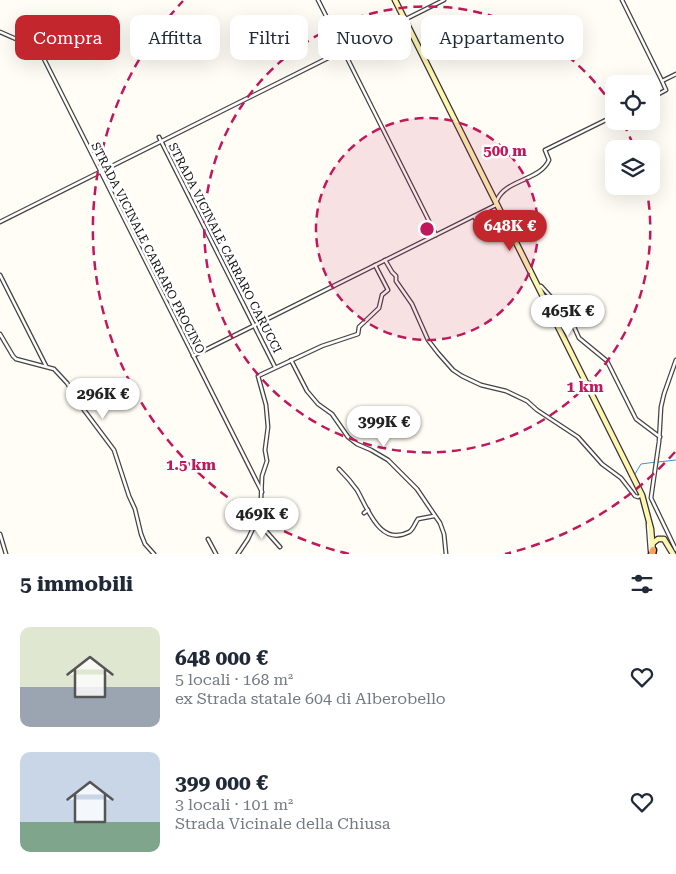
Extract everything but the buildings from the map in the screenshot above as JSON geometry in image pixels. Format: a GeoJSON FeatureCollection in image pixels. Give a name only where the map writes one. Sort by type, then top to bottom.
{"type":"FeatureCollection","features":[{"type":"Feature","properties":{"kind":"main road"},"geometry":{"type":"LineString","coordinates":[[395,0],[402,15]]}},
{"type":"Feature","properties":{"kind":"main road"},"geometry":{"type":"LineString","coordinates":[[411,34],[641,496],[649,517],[652,551]]}},
{"type":"Feature","properties":{"kind":"main road"},"geometry":{"type":"LineString","coordinates":[[652,551],[654,541],[660,538],[666,541],[673,554]]}},
{"type":"Feature","properties":{"kind":"street"},"geometry":{"type":"LineString","coordinates":[[318,0],[326,15]]}},
{"type":"Feature","properties":{"kind":"street"},"geometry":{"type":"LineString","coordinates":[[411,16],[444,0]]}},
{"type":"Feature","properties":{"kind":"street"},"geometry":{"type":"LineString","coordinates":[[622,0],[666,90],[660,93]]}},
{"type":"Feature","properties":{"kind":"street","name":"STRADA VICINALE CARRARO PROCINO"},"geometry":{"type":"LineString","coordinates":[[0,32],[38,49],[262,492]]}},
{"type":"Feature","properties":{"kind":"street"},"geometry":{"type":"LineString","coordinates":[[0,222],[323,60]]}},
{"type":"Feature","properties":{"kind":"street"},"geometry":{"type":"LineString","coordinates":[[348,60],[436,235]]}},
{"type":"Feature","properties":{"kind":"street"},"geometry":{"type":"LineString","coordinates":[[662,81],[676,74]]}},
{"type":"Feature","properties":{"kind":"street"},"geometry":{"type":"LineString","coordinates":[[193,356],[474,216],[496,203],[499,196],[515,183],[544,169],[549,159],[545,150],[605,120]]}},
{"type":"Feature","properties":{"kind":"street","name":"STRADA VICINALE CARRARO CARUCCI"},"geometry":{"type":"LineString","coordinates":[[159,137],[275,367]]}},
{"type":"Feature","properties":{"kind":"street"},"geometry":{"type":"LineString","coordinates":[[474,216],[479,229]]}},
{"type":"Feature","properties":{"kind":"street"},"geometry":{"type":"LineString","coordinates":[[385,260],[411,303],[428,340],[453,370],[481,385],[506,391],[524,399],[537,410],[578,437],[602,464],[622,480],[634,496],[641,496],[652,551]]}},
{"type":"Feature","properties":{"kind":"street"},"geometry":{"type":"LineString","coordinates":[[238,554],[255,526],[262,509],[262,476],[266,461],[265,450],[268,427],[266,405],[258,376],[322,346],[358,334],[359,327],[378,308],[382,295],[388,290],[375,265]]}},
{"type":"Feature","properties":{"kind":"street"},"geometry":{"type":"LineString","coordinates":[[0,275],[46,366]]}},
{"type":"Feature","properties":{"kind":"street"},"geometry":{"type":"LineString","coordinates":[[538,286],[541,286],[570,318],[581,340],[607,361],[636,419],[660,437]]}},
{"type":"Feature","properties":{"kind":"street"},"geometry":{"type":"LineString","coordinates":[[0,334],[12,356],[16,359],[54,369],[67,383],[84,410],[114,450],[135,509],[141,534],[145,544],[154,554]]}},
{"type":"Feature","properties":{"kind":"street"},"geometry":{"type":"LineString","coordinates":[[291,360],[307,391],[318,404],[332,414],[348,437],[395,466],[419,491],[434,516],[440,522],[446,554]]}},
{"type":"Feature","properties":{"kind":"street"},"geometry":{"type":"LineString","coordinates":[[673,554],[676,550],[651,499],[660,437],[660,411],[676,360]]}},
{"type":"Feature","properties":{"kind":"street"},"geometry":{"type":"LineString","coordinates":[[339,469],[354,485],[378,527],[393,535],[410,532],[417,520],[434,516]]}},
{"type":"Feature","properties":{"kind":"street"},"geometry":{"type":"LineString","coordinates":[[360,505],[364,503]]}},
{"type":"Feature","properties":{"kind":"street"},"geometry":{"type":"LineString","coordinates":[[364,513],[368,510]]}},
{"type":"Feature","properties":{"kind":"street"},"geometry":{"type":"LineString","coordinates":[[257,521],[280,547]]}},
{"type":"Feature","properties":{"kind":"street"},"geometry":{"type":"LineString","coordinates":[[255,526],[261,532]]}},
{"type":"Feature","properties":{"kind":"street"},"geometry":{"type":"LineString","coordinates":[[0,534],[6,554]]}},
{"type":"Feature","properties":{"kind":"street"},"geometry":{"type":"LineString","coordinates":[[208,539],[216,554]]}},
{"type":"Feature","properties":{"kind":"waterway"},"geometry":{"type":"LineString","coordinates":[[658,462],[676,460]]}},
{"type":"Feature","properties":{"kind":"waterway"},"geometry":{"type":"LineString","coordinates":[[635,474],[641,464],[656,462]]}}]}
